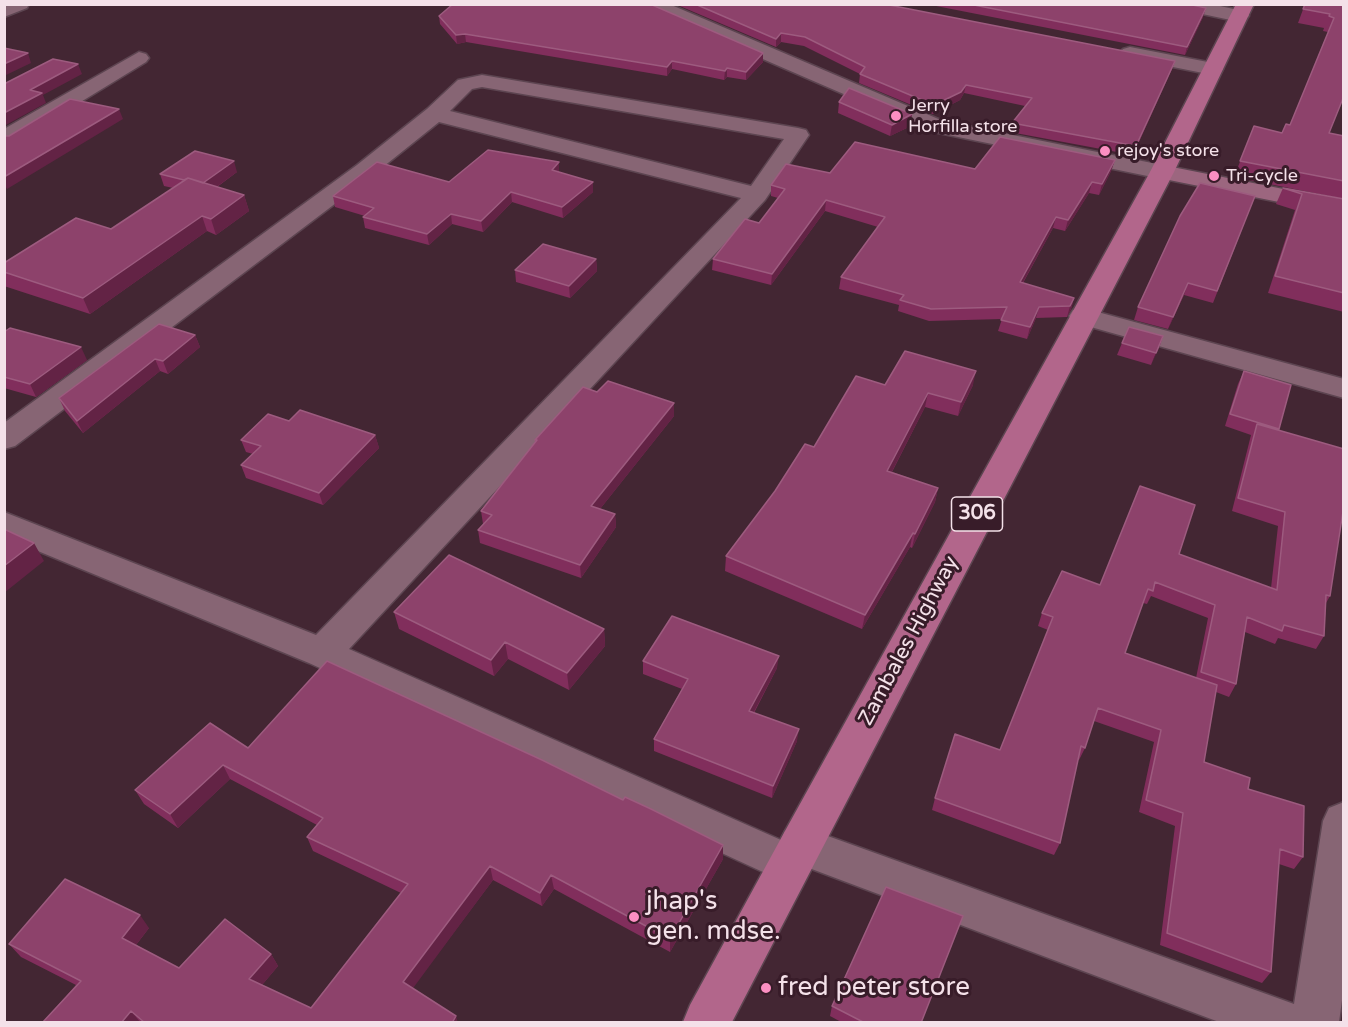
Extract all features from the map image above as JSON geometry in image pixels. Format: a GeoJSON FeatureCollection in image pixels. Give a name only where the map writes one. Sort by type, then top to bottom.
{"type":"FeatureCollection","features":[{"type":"Feature","properties":{"kind":"main road","name":"Zambales Highway"},"geometry":{"type":"LineString","coordinates":[[707,1023],[794,854],[1162,172],[1243,10]]}},
{"type":"Feature","properties":{"kind":"main road"},"geometry":{"type":"LineString","coordinates":[[1162,172],[1344,208]]}},
{"type":"Feature","properties":{"kind":"street"},"geometry":{"type":"LineString","coordinates":[[4,12],[20,4]]}},
{"type":"Feature","properties":{"kind":"street"},"geometry":{"type":"LineString","coordinates":[[652,4],[937,126],[1162,172]]}},
{"type":"Feature","properties":{"kind":"street"},"geometry":{"type":"LineString","coordinates":[[1181,4],[1243,10]]}},
{"type":"Feature","properties":{"kind":"street"},"geometry":{"type":"LineString","coordinates":[[1110,49],[1214,69]]}},
{"type":"Feature","properties":{"kind":"street"},"geometry":{"type":"LineString","coordinates":[[4,139],[139,58]]}},
{"type":"Feature","properties":{"kind":"street"},"geometry":{"type":"LineString","coordinates":[[4,439],[365,170],[435,114],[465,84],[482,81],[798,135],[757,195],[322,653]]}},
{"type":"Feature","properties":{"kind":"street"},"geometry":{"type":"LineString","coordinates":[[435,114],[757,195]]}},
{"type":"Feature","properties":{"kind":"street"},"geometry":{"type":"LineString","coordinates":[[1083,316],[1344,389]]}},
{"type":"Feature","properties":{"kind":"street"},"geometry":{"type":"LineString","coordinates":[[4,524],[322,653],[794,854],[1281,1023]]}},
{"type":"Feature","properties":{"kind":"street"},"geometry":{"type":"LineString","coordinates":[[1315,1023],[1344,821]]}},
{"type":"Feature","properties":{"kind":"building"},"geometry":{"type":"Polygon","coordinates":[[[453,4],[650,4],[763,53],[746,72],[727,68],[725,71],[672,61],[667,67],[465,34],[456,35],[439,16],[453,4]]]}},
{"type":"Feature","properties":{"kind":"building"},"geometry":{"type":"Polygon","coordinates":[[[695,4],[884,4],[1175,61],[1136,146],[1012,123],[1032,98],[966,85],[961,92],[934,105],[860,74],[865,67],[805,37],[781,33],[776,39],[695,4]]]}},
{"type":"Feature","properties":{"kind":"building"},"geometry":{"type":"Polygon","coordinates":[[[969,4],[1188,4],[1206,8],[1187,47],[969,4]]]}},
{"type":"Feature","properties":{"kind":"building"},"geometry":{"type":"Polygon","coordinates":[[[1305,4],[1344,4],[1344,96],[1329,133],[1344,136],[1344,181],[1240,161],[1254,126],[1282,133],[1286,124],[1290,125],[1334,18],[1329,16],[1330,14],[1303,9],[1305,4]]]}},
{"type":"Feature","properties":{"kind":"building"},"geometry":{"type":"Polygon","coordinates":[[[4,48],[28,53],[4,64],[4,48]]]}},
{"type":"Feature","properties":{"kind":"building"},"geometry":{"type":"Polygon","coordinates":[[[53,59],[78,64],[30,90],[42,93],[4,113],[4,84],[53,59]]]}},
{"type":"Feature","properties":{"kind":"building"},"geometry":{"type":"Polygon","coordinates":[[[849,88],[912,114],[892,125],[839,102],[849,88]]]}},
{"type":"Feature","properties":{"kind":"building"},"geometry":{"type":"Polygon","coordinates":[[[70,99],[119,109],[4,177],[4,136],[9,136],[70,99]]]}},
{"type":"Feature","properties":{"kind":"building"},"geometry":{"type":"Polygon","coordinates":[[[1000,137],[1115,160],[1102,184],[1092,182],[1068,220],[1056,217],[1020,282],[1074,298],[1070,306],[1039,307],[1030,327],[1001,320],[1007,307],[931,309],[900,300],[904,295],[841,277],[885,217],[826,200],[772,274],[713,259],[745,219],[759,223],[785,189],[771,185],[786,164],[830,173],[855,142],[975,169],[1000,137]]]}},
{"type":"Feature","properties":{"kind":"building"},"geometry":{"type":"Polygon","coordinates":[[[488,150],[559,162],[552,170],[593,182],[562,207],[511,192],[481,221],[451,214],[427,234],[363,217],[374,208],[333,196],[377,162],[449,182],[488,150]]]}},
{"type":"Feature","properties":{"kind":"building"},"geometry":{"type":"Polygon","coordinates":[[[195,151],[234,161],[203,183],[188,178],[184,180],[160,174],[195,151]]]}},
{"type":"Feature","properties":{"kind":"building"},"geometry":{"type":"Polygon","coordinates":[[[188,178],[244,195],[211,219],[202,216],[83,298],[4,272],[4,263],[76,218],[111,229],[188,178]]]}},
{"type":"Feature","properties":{"kind":"building"},"geometry":{"type":"Polygon","coordinates":[[[1200,183],[1255,196],[1217,291],[1188,283],[1173,317],[1138,307],[1180,216],[1200,183]]]}},
{"type":"Feature","properties":{"kind":"building"},"geometry":{"type":"Polygon","coordinates":[[[1283,188],[1344,199],[1344,293],[1275,276],[1302,194],[1283,188]]]}},
{"type":"Feature","properties":{"kind":"building"},"geometry":{"type":"Polygon","coordinates":[[[543,244],[596,259],[569,286],[515,270],[543,244]]]}},
{"type":"Feature","properties":{"kind":"building"},"geometry":{"type":"Polygon","coordinates":[[[159,324],[195,335],[163,361],[155,359],[77,421],[59,398],[159,324]]]}},
{"type":"Feature","properties":{"kind":"building"},"geometry":{"type":"Polygon","coordinates":[[[1129,327],[1163,336],[1156,353],[1122,343],[1129,327]]]}},
{"type":"Feature","properties":{"kind":"building"},"geometry":{"type":"Polygon","coordinates":[[[10,328],[81,347],[30,384],[4,377],[4,332],[10,328]]]}},
{"type":"Feature","properties":{"kind":"building"},"geometry":{"type":"Polygon","coordinates":[[[905,351],[976,371],[961,402],[928,393],[887,471],[938,488],[915,534],[913,533],[865,615],[726,556],[775,491],[805,444],[814,447],[856,376],[885,385],[905,351]]]}},
{"type":"Feature","properties":{"kind":"building"},"geometry":{"type":"Polygon","coordinates":[[[1244,371],[1291,385],[1279,429],[1230,414],[1244,371]]]}},
{"type":"Feature","properties":{"kind":"building"},"geometry":{"type":"Polygon","coordinates":[[[608,381],[674,403],[591,506],[615,514],[580,565],[478,530],[492,515],[481,511],[537,440],[535,440],[583,387],[597,392],[608,381]]]}},
{"type":"Feature","properties":{"kind":"building"},"geometry":{"type":"Polygon","coordinates":[[[300,410],[375,435],[319,493],[241,465],[261,446],[241,440],[268,414],[289,421],[300,410]]]}},
{"type":"Feature","properties":{"kind":"building"},"geometry":{"type":"Polygon","coordinates":[[[1257,424],[1344,449],[1344,505],[1330,596],[1326,595],[1324,636],[1284,625],[1282,631],[1247,617],[1236,684],[1201,672],[1215,605],[1155,582],[1153,591],[1148,589],[1125,653],[1217,685],[1204,762],[1250,778],[1248,789],[1304,806],[1303,857],[1280,849],[1271,972],[1167,933],[1183,813],[1146,800],[1161,730],[1098,708],[1085,748],[1081,746],[1060,843],[935,798],[955,734],[1000,750],[1053,617],[1042,613],[1062,571],[1100,585],[1140,486],[1195,505],[1179,554],[1277,590],[1285,512],[1238,498],[1257,424]]]}},
{"type":"Feature","properties":{"kind":"building"},"geometry":{"type":"Polygon","coordinates":[[[4,529],[34,543],[4,566],[4,529]]]}},
{"type":"Feature","properties":{"kind":"building"},"geometry":{"type":"Polygon","coordinates":[[[449,555],[604,629],[567,673],[505,642],[491,660],[394,612],[449,555]]]}},
{"type":"Feature","properties":{"kind":"building"},"geometry":{"type":"Polygon","coordinates":[[[672,616],[779,656],[749,711],[799,729],[773,786],[654,739],[688,679],[643,661],[672,616]]]}},
{"type":"Feature","properties":{"kind":"building"},"geometry":{"type":"Polygon","coordinates":[[[327,661],[623,800],[625,797],[651,809],[723,845],[670,939],[551,875],[540,893],[490,866],[403,982],[456,1016],[452,1023],[145,1023],[131,1011],[121,1023],[42,1023],[81,981],[9,944],[65,879],[140,915],[122,938],[179,968],[225,919],[271,954],[249,979],[311,1008],[408,884],[307,837],[323,818],[223,765],[170,814],[135,790],[210,723],[248,748],[327,661]]]}},
{"type":"Feature","properties":{"kind":"building"},"geometry":{"type":"Polygon","coordinates":[[[886,887],[963,916],[921,1023],[865,1023],[832,1006],[886,887]]]}},
{"type":"Feature","properties":{"kind":"place","name":"Jerry Horfilla store"},"geometry":{"type":"Point","coordinates":[896,116]}},
{"type":"Feature","properties":{"kind":"place","name":"rejoy's store"},"geometry":{"type":"Point","coordinates":[1105,151]}},
{"type":"Feature","properties":{"kind":"place","name":"Tri-cycle"},"geometry":{"type":"Point","coordinates":[1214,176]}},
{"type":"Feature","properties":{"kind":"place","name":"jhap's gen. mdse."},"geometry":{"type":"Point","coordinates":[634,917]}},
{"type":"Feature","properties":{"kind":"place","name":"fred peter store"},"geometry":{"type":"Point","coordinates":[766,988]}}]}
